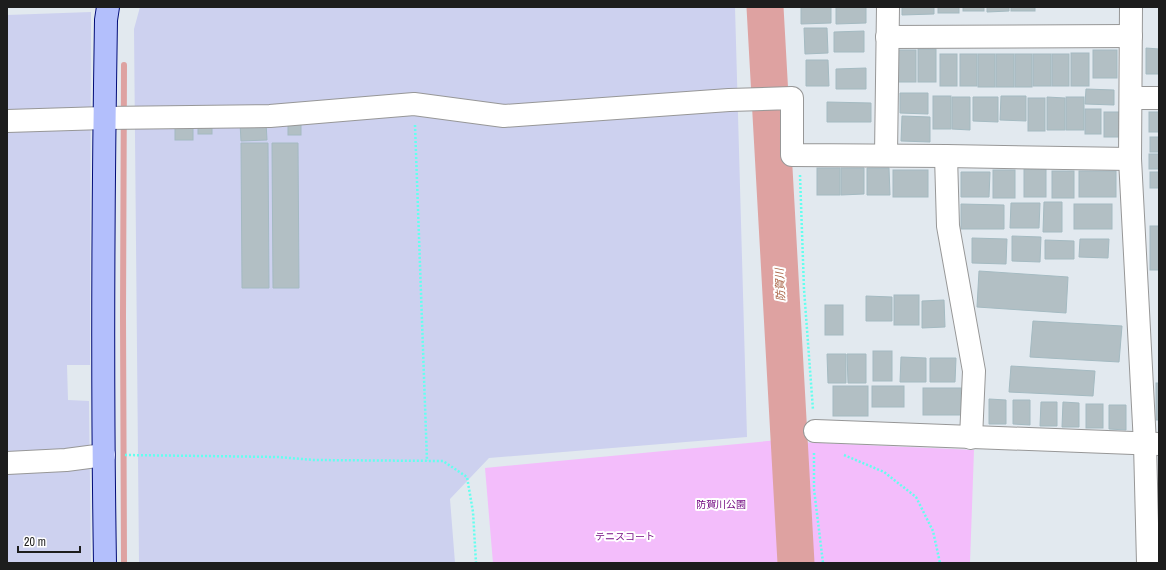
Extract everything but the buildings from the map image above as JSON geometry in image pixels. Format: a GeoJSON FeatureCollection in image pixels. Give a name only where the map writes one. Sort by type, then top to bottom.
{"type":"FeatureCollection","features":[{"type":"Feature","properties":{"kind":"street"},"geometry":{"type":"LineString","coordinates":[[105,563],[104,118],[106,20],[108,7]]}},
{"type":"Feature","properties":{"kind":"street"},"geometry":{"type":"LineString","coordinates":[[886,155],[888,7]]}},
{"type":"Feature","properties":{"kind":"street"},"geometry":{"type":"LineString","coordinates":[[1131,7],[1130,159],[1152,444],[1148,563]]}},
{"type":"Feature","properties":{"kind":"street"},"geometry":{"type":"LineString","coordinates":[[887,38],[1131,36]]}},
{"type":"Feature","properties":{"kind":"street"},"geometry":{"type":"LineString","coordinates":[[7,121],[270,116],[414,104],[504,116],[729,100],[792,98],[792,155],[1130,159]]}},
{"type":"Feature","properties":{"kind":"street"},"geometry":{"type":"LineString","coordinates":[[1131,98],[1159,98]]}},
{"type":"Feature","properties":{"kind":"street"},"geometry":{"type":"LineString","coordinates":[[946,156],[948,226],[974,371],[971,438]]}},
{"type":"Feature","properties":{"kind":"street"},"geometry":{"type":"LineString","coordinates":[[815,432],[1152,444]]}},
{"type":"Feature","properties":{"kind":"street"},"geometry":{"type":"LineString","coordinates":[[7,463],[66,460],[104,455]]}},
{"type":"Feature","properties":{"kind":"path"},"geometry":{"type":"LineString","coordinates":[[414,104],[427,461]]}},
{"type":"Feature","properties":{"kind":"path"},"geometry":{"type":"LineString","coordinates":[[800,155],[804,289],[815,432],[814,488],[823,563]]}},
{"type":"Feature","properties":{"kind":"path"},"geometry":{"type":"LineString","coordinates":[[841,453],[884,472],[916,497],[933,531],[940,563]]}},
{"type":"Feature","properties":{"kind":"path"},"geometry":{"type":"LineString","coordinates":[[104,455],[278,457],[314,460],[443,461],[467,477],[473,512],[476,563]]}},
{"type":"Feature","properties":{"kind":"shaded area"},"geometry":{"type":"Polygon","coordinates":[[[140,7],[735,7],[747,437],[489,458],[450,499],[455,563],[139,563],[134,29],[140,7]]]}},
{"type":"Feature","properties":{"kind":"shaded area"},"geometry":{"type":"Polygon","coordinates":[[[91,12],[90,365],[67,365],[68,400],[89,401],[91,563],[7,563],[7,15],[91,12]]]}},
{"type":"Feature","properties":{"kind":"green space","name":"防賀川公園"},"geometry":{"type":"Polygon","coordinates":[[[779,440],[786,563],[493,563],[485,468],[779,440]]]}},
{"type":"Feature","properties":{"kind":"green space"},"geometry":{"type":"Polygon","coordinates":[[[798,442],[974,450],[970,563],[804,563],[798,442]]]}},
{"type":"Feature","properties":{"kind":"waterway","name":"防賀川"},"geometry":{"type":"LineString","coordinates":[[765,7],[796,563]]}},
{"type":"Feature","properties":{"kind":"waterway"},"geometry":{"type":"LineString","coordinates":[[124,65],[124,563]]}},
{"type":"Feature","properties":{"kind":"park label","name":"テニスコート"},"geometry":{"type":"Point","coordinates":[625,536]}}]}
